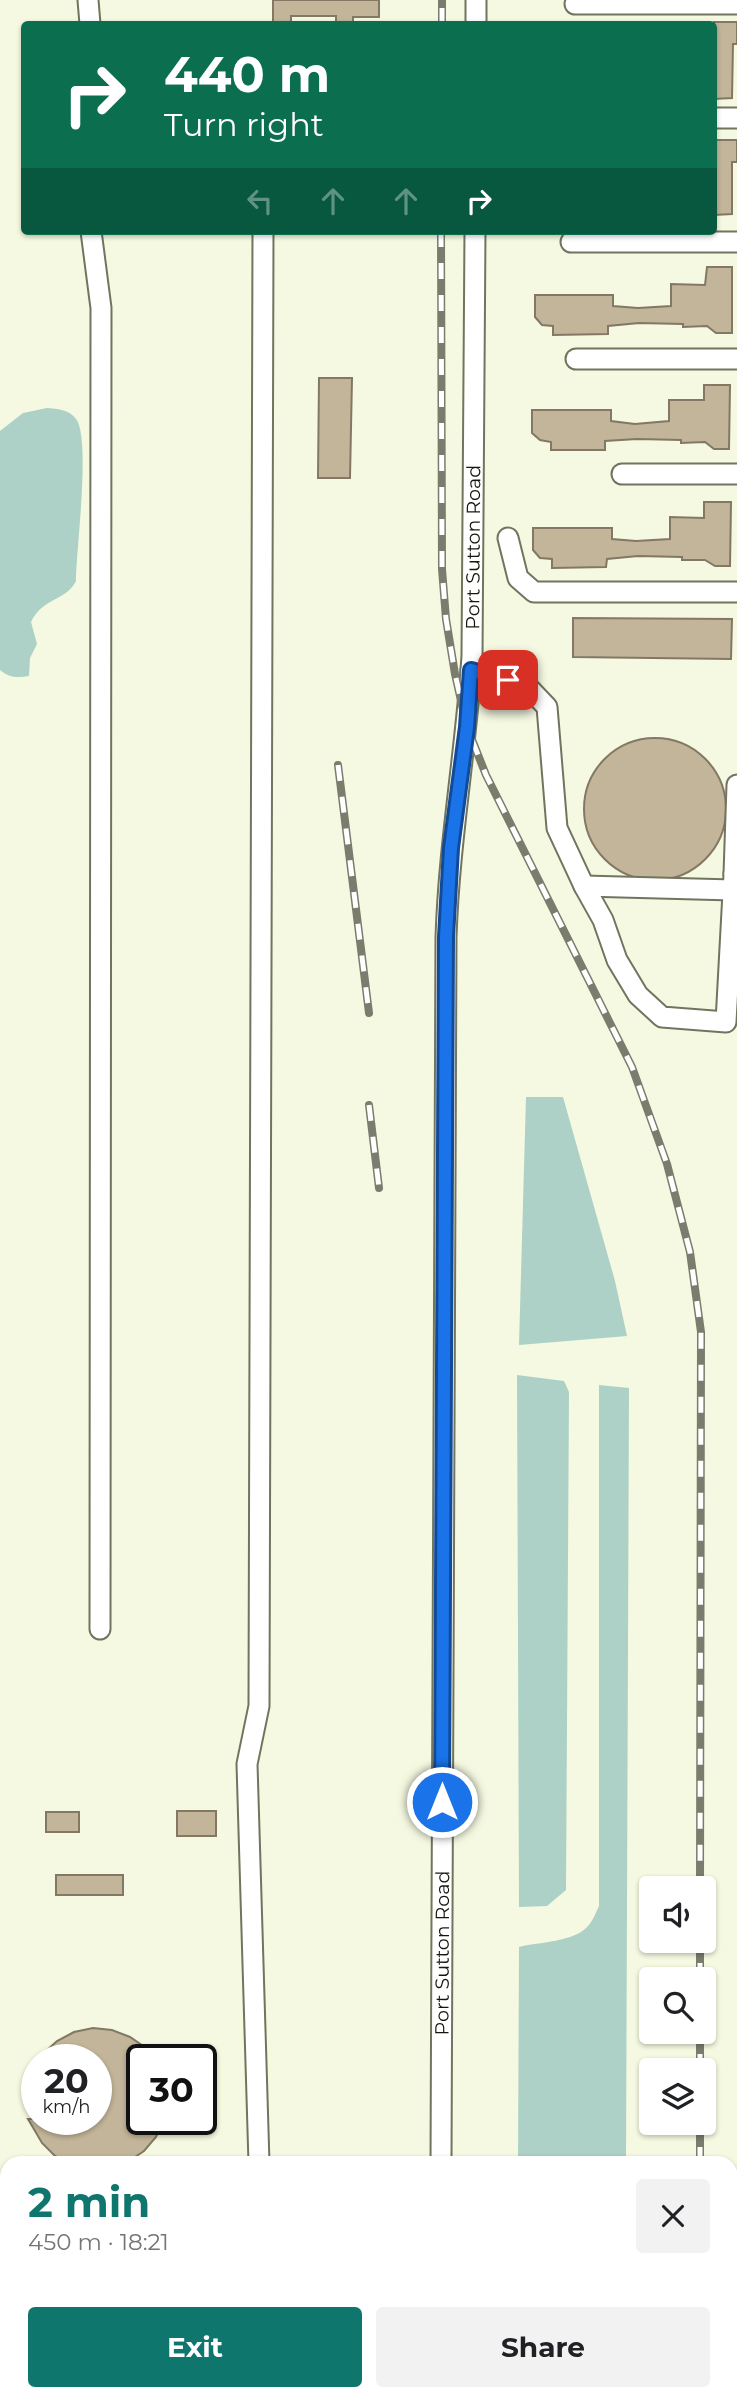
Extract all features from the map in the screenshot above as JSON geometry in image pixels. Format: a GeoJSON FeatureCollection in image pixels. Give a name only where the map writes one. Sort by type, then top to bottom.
{"type":"FeatureCollection","features":[{"type":"Feature","properties":{"kind":"street"},"geometry":{"type":"LineString","coordinates":[[88,0],[90,21]]}},
{"type":"Feature","properties":{"kind":"street"},"geometry":{"type":"LineString","coordinates":[[476,0],[476,21]]}},
{"type":"Feature","properties":{"kind":"street"},"geometry":{"type":"LineString","coordinates":[[575,4],[737,4]]}},
{"type":"Feature","properties":{"kind":"street"},"geometry":{"type":"LineString","coordinates":[[717,118],[737,118]]}},
{"type":"Feature","properties":{"kind":"street"},"geometry":{"type":"LineString","coordinates":[[92,235],[101,307],[100,1629]]}},
{"type":"Feature","properties":{"kind":"street"},"geometry":{"type":"LineString","coordinates":[[259,2156],[253,1892],[247,1764],[259,1706],[263,235]]}},
{"type":"Feature","properties":{"kind":"street","name":"Port Sutton Road"},"geometry":{"type":"LineString","coordinates":[[441,2156],[446,937],[453,828],[467,727],[471,670],[474,589],[475,235]]}},
{"type":"Feature","properties":{"kind":"street"},"geometry":{"type":"LineString","coordinates":[[571,242],[737,242]]}},
{"type":"Feature","properties":{"kind":"street"},"geometry":{"type":"LineString","coordinates":[[576,359],[737,359]]}},
{"type":"Feature","properties":{"kind":"street"},"geometry":{"type":"LineString","coordinates":[[622,474],[737,474]]}},
{"type":"Feature","properties":{"kind":"street"},"geometry":{"type":"LineString","coordinates":[[508,538],[518,578],[534,592],[737,592]]}},
{"type":"Feature","properties":{"kind":"street"},"geometry":{"type":"LineString","coordinates":[[471,670],[526,684],[547,707],[557,828],[603,920],[617,960],[638,995],[662,1017],[726,1022],[735,877],[737,785]]}},
{"type":"Feature","properties":{"kind":"street"},"geometry":{"type":"LineString","coordinates":[[584,886],[735,877]]}},
{"type":"Feature","properties":{"kind":"water"},"geometry":{"type":"Polygon","coordinates":[[[47,408],[70,413],[76,419],[80,430],[83,471],[76,581],[66,593],[36,614],[31,622],[37,644],[30,658],[29,676],[14,677],[0,670],[0,431],[23,413],[47,408]]]}},
{"type":"Feature","properties":{"kind":"water"},"geometry":{"type":"Polygon","coordinates":[[[526,1097],[563,1097],[615,1281],[627,1336],[519,1345],[526,1097]]]}},
{"type":"Feature","properties":{"kind":"water"},"geometry":{"type":"Polygon","coordinates":[[[517,1375],[564,1381],[569,1392],[566,1890],[547,1906],[519,1907],[517,1375]]]}},
{"type":"Feature","properties":{"kind":"water"},"geometry":{"type":"Polygon","coordinates":[[[599,1385],[629,1388],[626,2156],[518,2156],[519,1947],[556,1941],[582,1931],[590,1924],[599,1906],[599,1385]]]}},
{"type":"Feature","properties":{"kind":"building"},"geometry":{"type":"Polygon","coordinates":[[[273,0],[379,0],[379,17],[353,17],[353,21],[336,21],[336,16],[291,16],[291,21],[273,21],[273,0]]]}},
{"type":"Feature","properties":{"kind":"building"},"geometry":{"type":"Polygon","coordinates":[[[717,22],[737,22],[737,44],[733,44],[732,98],[717,99],[717,22]]]}},
{"type":"Feature","properties":{"kind":"building"},"geometry":{"type":"Polygon","coordinates":[[[717,140],[737,140],[737,162],[732,162],[732,214],[717,215],[717,140]]]}},
{"type":"Feature","properties":{"kind":"building"},"geometry":{"type":"Polygon","coordinates":[[[707,267],[732,267],[732,333],[716,333],[707,326],[639,323],[608,326],[608,334],[553,335],[553,326],[542,325],[535,317],[535,295],[613,295],[613,306],[671,306],[671,284],[705,285],[707,267]]]}},
{"type":"Feature","properties":{"kind":"building"},"geometry":{"type":"Polygon","coordinates":[[[319,378],[352,378],[350,478],[318,478],[319,378]]]}},
{"type":"Feature","properties":{"kind":"building"},"geometry":{"type":"Polygon","coordinates":[[[704,385],[730,385],[729,449],[714,449],[705,442],[637,439],[605,441],[605,450],[551,450],[551,442],[540,440],[532,433],[532,410],[611,410],[611,421],[635,424],[669,421],[669,400],[704,400],[704,385]]]}},
{"type":"Feature","properties":{"kind":"building"},"geometry":{"type":"Polygon","coordinates":[[[704,502],[731,502],[730,566],[715,566],[705,560],[682,560],[682,557],[638,556],[607,559],[606,567],[552,568],[552,559],[540,558],[533,550],[533,528],[612,528],[612,539],[670,539],[670,517],[704,518],[704,502]]]}},
{"type":"Feature","properties":{"kind":"building"},"geometry":{"type":"Polygon","coordinates":[[[573,618],[732,619],[731,659],[573,657],[573,618]]]}},
{"type":"Feature","properties":{"kind":"building"},"geometry":{"type":"Polygon","coordinates":[[[655,738],[682,744],[705,759],[720,782],[726,809],[720,836],[705,859],[682,874],[655,880],[628,874],[605,859],[590,836],[584,809],[590,782],[605,759],[628,744],[655,738]]]}},
{"type":"Feature","properties":{"kind":"building"},"geometry":{"type":"Polygon","coordinates":[[[177,1811],[216,1811],[216,1836],[177,1836],[177,1811]]]}},
{"type":"Feature","properties":{"kind":"building"},"geometry":{"type":"Polygon","coordinates":[[[46,1812],[79,1812],[79,1832],[46,1832],[46,1812]]]}},
{"type":"Feature","properties":{"kind":"building"},"geometry":{"type":"Polygon","coordinates":[[[56,1875],[123,1875],[123,1895],[56,1895],[56,1875]]]}},
{"type":"Feature","properties":{"kind":"building"},"geometry":{"type":"Polygon","coordinates":[[[93,2028],[112,2030],[140,2044],[126,2044],[126,2135],[157,2135],[144,2151],[136,2156],[55,2156],[42,2143],[37,2135],[112,2135],[112,2044],[54,2044],[74,2032],[93,2028]]]}},
{"type":"Feature","properties":{"kind":"railway"},"geometry":{"type":"LineString","coordinates":[[442,0],[442,21]]}},
{"type":"Feature","properties":{"kind":"railway"},"geometry":{"type":"LineString","coordinates":[[441,235],[442,569],[446,619],[467,727],[486,775],[632,1067],[667,1164],[690,1252],[701,1332],[700,1876]]}},
{"type":"Feature","properties":{"kind":"railway"},"geometry":{"type":"LineString","coordinates":[[338,765],[369,1013]]}},
{"type":"Feature","properties":{"kind":"railway"},"geometry":{"type":"LineString","coordinates":[[369,1105],[379,1188]]}},
{"type":"Feature","properties":{"kind":"railway"},"geometry":{"type":"LineString","coordinates":[[700,1953],[700,1967]]}},
{"type":"Feature","properties":{"kind":"railway"},"geometry":{"type":"LineString","coordinates":[[700,2044],[700,2058]]}},
{"type":"Feature","properties":{"kind":"railway"},"geometry":{"type":"LineString","coordinates":[[700,2135],[700,2156]]}},
{"type":"Feature","properties":{"kind":"route"},"geometry":{"type":"LineString","coordinates":[[442,1802],[444,1054],[447,902],[471,670],[508,680]]}}]}
